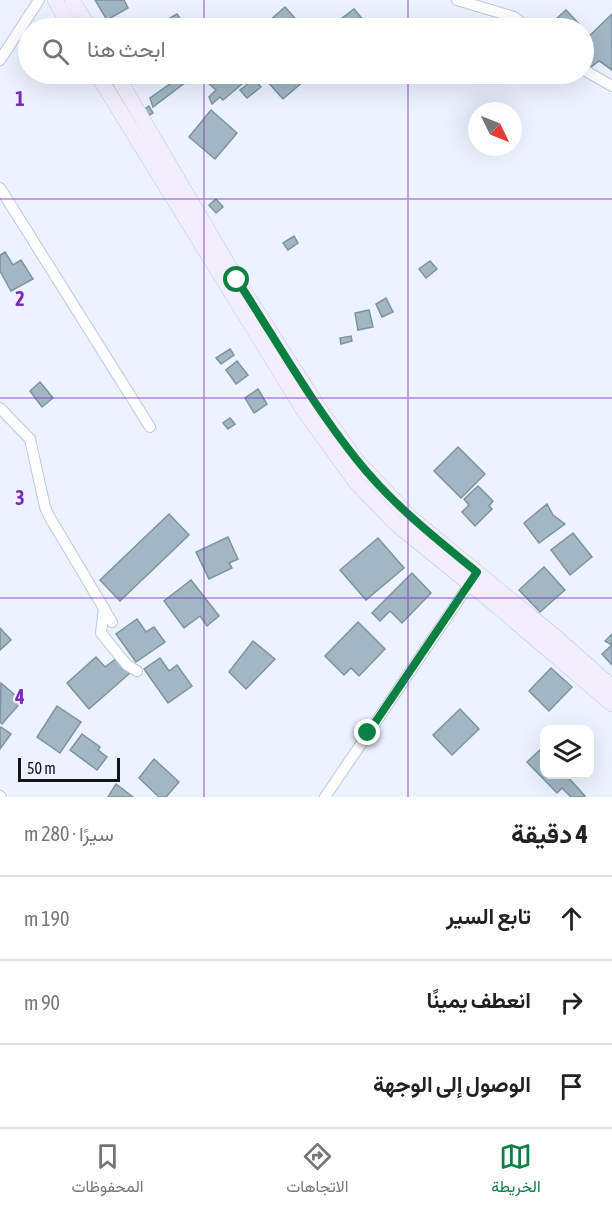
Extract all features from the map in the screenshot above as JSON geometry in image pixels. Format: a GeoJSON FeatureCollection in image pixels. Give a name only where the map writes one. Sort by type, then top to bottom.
{"type":"FeatureCollection","features":[{"type":"Feature","properties":{"kind":"main road"},"geometry":{"type":"LineString","coordinates":[[55,0],[65,18]]}},
{"type":"Feature","properties":{"kind":"main road"},"geometry":{"type":"LineString","coordinates":[[72,0],[83,18]]}},
{"type":"Feature","properties":{"kind":"main road"},"geometry":{"type":"LineString","coordinates":[[104,84],[303,409],[355,481],[395,523],[558,639],[612,687]]}},
{"type":"Feature","properties":{"kind":"main road"},"geometry":{"type":"LineString","coordinates":[[122,84],[237,280],[334,431],[357,461],[473,578],[612,704]]}},
{"type":"Feature","properties":{"kind":"street"},"geometry":{"type":"LineString","coordinates":[[27,18],[39,0]]}},
{"type":"Feature","properties":{"kind":"street"},"geometry":{"type":"LineString","coordinates":[[457,0],[514,18]]}},
{"type":"Feature","properties":{"kind":"street"},"geometry":{"type":"LineString","coordinates":[[0,60],[18,32]]}},
{"type":"Feature","properties":{"kind":"street"},"geometry":{"type":"LineString","coordinates":[[594,76],[612,86]]}},
{"type":"Feature","properties":{"kind":"street"},"geometry":{"type":"LineString","coordinates":[[0,188],[150,427]]}},
{"type":"Feature","properties":{"kind":"street"},"geometry":{"type":"LineString","coordinates":[[0,408],[30,439],[49,516],[112,622]]}},
{"type":"Feature","properties":{"kind":"street"},"geometry":{"type":"LineString","coordinates":[[326,797],[473,578]]}},
{"type":"Feature","properties":{"kind":"street"},"geometry":{"type":"LineString","coordinates":[[104,608],[101,633],[127,664],[137,671]]}},
{"type":"Feature","properties":{"kind":"building"},"geometry":{"type":"Polygon","coordinates":[[[95,0],[124,0],[128,8],[110,18],[106,18],[95,0]]]}},
{"type":"Feature","properties":{"kind":"building"},"geometry":{"type":"Polygon","coordinates":[[[285,7],[295,18],[272,18],[285,7]]]}},
{"type":"Feature","properties":{"kind":"building"},"geometry":{"type":"Polygon","coordinates":[[[354,9],[362,18],[342,18],[354,9]]]}},
{"type":"Feature","properties":{"kind":"building"},"geometry":{"type":"Polygon","coordinates":[[[566,10],[574,18],[557,18],[566,10]]]}},
{"type":"Feature","properties":{"kind":"building"},"geometry":{"type":"Polygon","coordinates":[[[612,14],[612,70],[599,61],[594,65],[594,31],[612,14]]]}},
{"type":"Feature","properties":{"kind":"building"},"geometry":{"type":"Polygon","coordinates":[[[170,84],[183,84],[153,107],[150,98],[170,84]]]}},
{"type":"Feature","properties":{"kind":"building"},"geometry":{"type":"Polygon","coordinates":[[[209,84],[242,84],[223,100],[220,97],[212,104],[209,97],[216,90],[209,84]]]}},
{"type":"Feature","properties":{"kind":"building"},"geometry":{"type":"Polygon","coordinates":[[[248,84],[258,84],[261,87],[247,98],[240,90],[248,84]]]}},
{"type":"Feature","properties":{"kind":"building"},"geometry":{"type":"Polygon","coordinates":[[[270,84],[300,84],[283,99],[270,84]]]}},
{"type":"Feature","properties":{"kind":"building"},"geometry":{"type":"Polygon","coordinates":[[[149,106],[153,113],[146,117],[142,111],[149,106]]]}},
{"type":"Feature","properties":{"kind":"building"},"geometry":{"type":"Polygon","coordinates":[[[211,110],[237,133],[215,159],[189,137],[211,110]]]}},
{"type":"Feature","properties":{"kind":"building"},"geometry":{"type":"Polygon","coordinates":[[[216,199],[223,207],[216,213],[209,205],[216,199]]]}},
{"type":"Feature","properties":{"kind":"building"},"geometry":{"type":"Polygon","coordinates":[[[294,236],[298,243],[288,250],[283,243],[294,236]]]}},
{"type":"Feature","properties":{"kind":"building"},"geometry":{"type":"Polygon","coordinates":[[[5,252],[13,265],[21,260],[33,279],[11,291],[0,271],[0,255],[5,252]]]}},
{"type":"Feature","properties":{"kind":"building"},"geometry":{"type":"Polygon","coordinates":[[[430,261],[437,269],[426,278],[419,269],[430,261]]]}},
{"type":"Feature","properties":{"kind":"building"},"geometry":{"type":"Polygon","coordinates":[[[386,298],[393,312],[382,317],[376,304],[386,298]]]}},
{"type":"Feature","properties":{"kind":"building"},"geometry":{"type":"Polygon","coordinates":[[[369,310],[373,327],[358,330],[355,313],[369,310]]]}},
{"type":"Feature","properties":{"kind":"building"},"geometry":{"type":"Polygon","coordinates":[[[351,336],[352,341],[341,344],[340,338],[351,336]]]}},
{"type":"Feature","properties":{"kind":"building"},"geometry":{"type":"Polygon","coordinates":[[[230,349],[234,355],[221,364],[216,358],[230,349]]]}},
{"type":"Feature","properties":{"kind":"building"},"geometry":{"type":"Polygon","coordinates":[[[237,361],[248,375],[236,384],[226,370],[237,361]]]}},
{"type":"Feature","properties":{"kind":"building"},"geometry":{"type":"Polygon","coordinates":[[[40,382],[53,398],[42,407],[30,391],[40,382]]]}},
{"type":"Feature","properties":{"kind":"building"},"geometry":{"type":"Polygon","coordinates":[[[258,389],[267,404],[254,413],[245,398],[258,389]]]}},
{"type":"Feature","properties":{"kind":"building"},"geometry":{"type":"Polygon","coordinates":[[[230,418],[235,424],[228,429],[223,423],[230,418]]]}},
{"type":"Feature","properties":{"kind":"building"},"geometry":{"type":"Polygon","coordinates":[[[458,447],[485,474],[461,498],[434,471],[458,447]]]}},
{"type":"Feature","properties":{"kind":"building"},"geometry":{"type":"Polygon","coordinates":[[[478,486],[493,501],[489,506],[492,509],[475,526],[462,512],[469,505],[464,499],[478,486]]]}},
{"type":"Feature","properties":{"kind":"building"},"geometry":{"type":"Polygon","coordinates":[[[547,504],[553,515],[565,524],[539,543],[524,523],[547,504]]]}},
{"type":"Feature","properties":{"kind":"building"},"geometry":{"type":"Polygon","coordinates":[[[169,514],[189,535],[120,601],[100,580],[169,514]]]}},
{"type":"Feature","properties":{"kind":"building"},"geometry":{"type":"Polygon","coordinates":[[[573,533],[592,557],[570,575],[551,550],[573,533]]]}},
{"type":"Feature","properties":{"kind":"building"},"geometry":{"type":"Polygon","coordinates":[[[228,537],[238,559],[229,563],[232,568],[209,579],[196,552],[228,537]]]}},
{"type":"Feature","properties":{"kind":"building"},"geometry":{"type":"Polygon","coordinates":[[[378,538],[404,568],[366,600],[340,570],[378,538]]]}},
{"type":"Feature","properties":{"kind":"building"},"geometry":{"type":"Polygon","coordinates":[[[544,567],[565,590],[540,612],[519,590],[544,567]]]}},
{"type":"Feature","properties":{"kind":"building"},"geometry":{"type":"Polygon","coordinates":[[[412,573],[431,593],[402,623],[390,611],[380,621],[372,613],[412,573]]]}},
{"type":"Feature","properties":{"kind":"building"},"geometry":{"type":"Polygon","coordinates":[[[191,580],[219,616],[207,626],[200,616],[184,628],[164,601],[191,580]]]}},
{"type":"Feature","properties":{"kind":"building"},"geometry":{"type":"Polygon","coordinates":[[[137,619],[146,632],[154,627],[165,642],[136,662],[116,634],[137,619]]]}},
{"type":"Feature","properties":{"kind":"building"},"geometry":{"type":"Polygon","coordinates":[[[358,622],[385,649],[359,676],[351,668],[344,675],[325,656],[358,622]]]}},
{"type":"Feature","properties":{"kind":"building"},"geometry":{"type":"Polygon","coordinates":[[[0,628],[11,640],[0,650],[0,628]]]}},
{"type":"Feature","properties":{"kind":"building"},"geometry":{"type":"Polygon","coordinates":[[[612,634],[612,645],[605,641],[612,634]]]}},
{"type":"Feature","properties":{"kind":"building"},"geometry":{"type":"Polygon","coordinates":[[[253,641],[275,659],[246,689],[229,672],[253,641]]]}},
{"type":"Feature","properties":{"kind":"building"},"geometry":{"type":"Polygon","coordinates":[[[612,645],[612,665],[602,654],[612,645]]]}},
{"type":"Feature","properties":{"kind":"building"},"geometry":{"type":"Polygon","coordinates":[[[96,657],[105,667],[117,658],[130,673],[89,709],[67,683],[96,657]]]}},
{"type":"Feature","properties":{"kind":"building"},"geometry":{"type":"Polygon","coordinates":[[[160,658],[169,671],[177,665],[192,686],[168,703],[144,669],[160,658]]]}},
{"type":"Feature","properties":{"kind":"building"},"geometry":{"type":"Polygon","coordinates":[[[551,668],[572,687],[549,711],[529,691],[551,668]]]}},
{"type":"Feature","properties":{"kind":"building"},"geometry":{"type":"Polygon","coordinates":[[[1,683],[22,701],[2,724],[0,722],[1,683]]]}},
{"type":"Feature","properties":{"kind":"building"},"geometry":{"type":"Polygon","coordinates":[[[57,706],[81,722],[60,753],[37,737],[57,706]]]}},
{"type":"Feature","properties":{"kind":"building"},"geometry":{"type":"Polygon","coordinates":[[[460,709],[479,729],[452,755],[433,735],[460,709]]]}},
{"type":"Feature","properties":{"kind":"building"},"geometry":{"type":"Polygon","coordinates":[[[1,727],[11,734],[0,749],[0,729],[1,727]]]}},
{"type":"Feature","properties":{"kind":"building"},"geometry":{"type":"Polygon","coordinates":[[[82,734],[100,747],[98,750],[107,757],[97,770],[70,750],[82,734]]]}},
{"type":"Feature","properties":{"kind":"building"},"geometry":{"type":"Polygon","coordinates":[[[540,750],[540,775],[527,762],[540,750]]]}},
{"type":"Feature","properties":{"kind":"building"},"geometry":{"type":"Polygon","coordinates":[[[154,759],[179,782],[166,797],[159,797],[139,778],[154,759]]]}},
{"type":"Feature","properties":{"kind":"building"},"geometry":{"type":"Polygon","coordinates":[[[543,779],[570,779],[585,796],[571,797],[562,788],[557,793],[543,779]]]}},
{"type":"Feature","properties":{"kind":"building"},"geometry":{"type":"Polygon","coordinates":[[[116,784],[133,797],[108,797],[116,784]]]}},
{"type":"Feature","properties":{"kind":"route"},"geometry":{"type":"LineString","coordinates":[[237,280],[320,410],[357,461],[411,518],[477,572],[368,733]]}}]}
